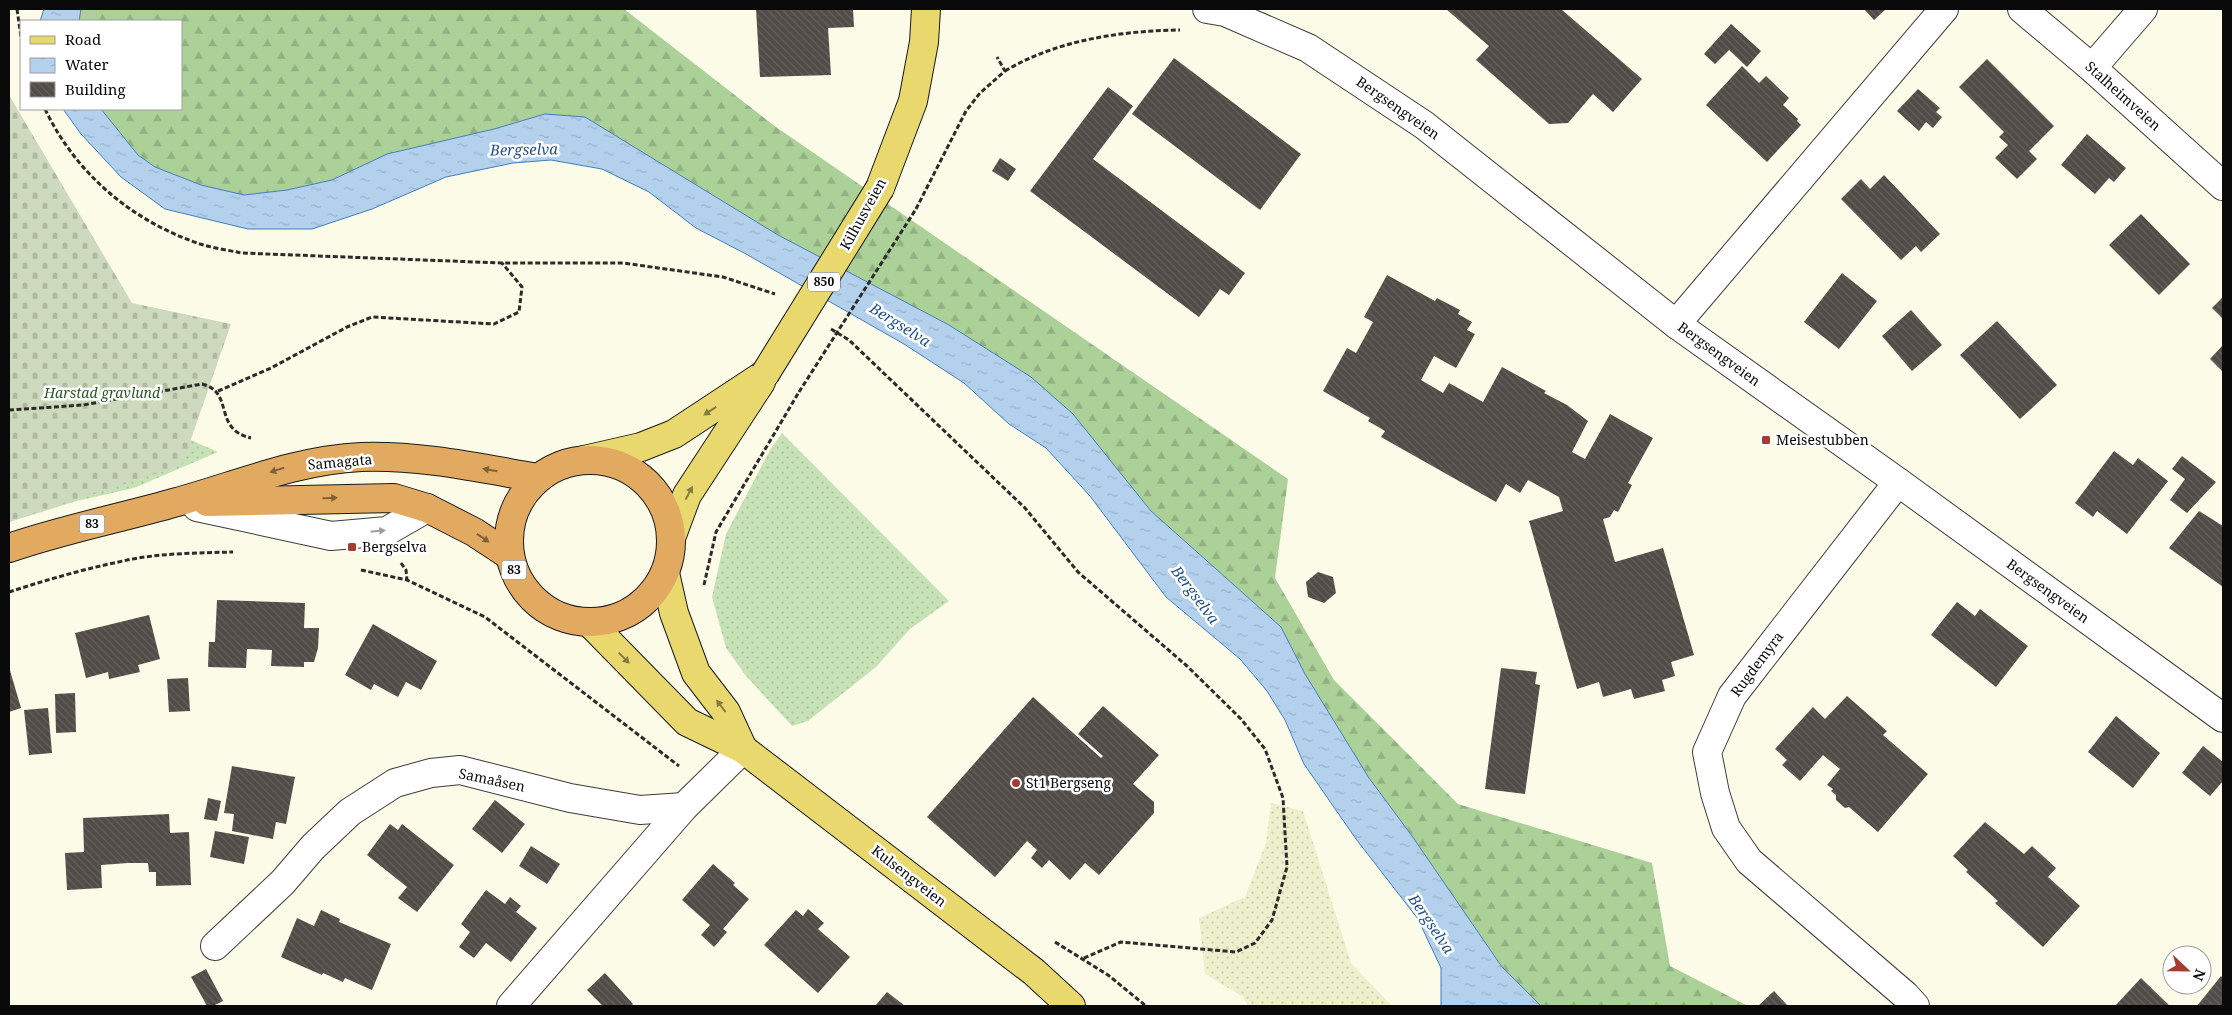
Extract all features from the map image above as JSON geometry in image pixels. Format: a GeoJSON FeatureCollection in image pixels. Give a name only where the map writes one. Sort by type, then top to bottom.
{"type":"FeatureCollection","features":[{"type":"Feature","properties":{"kind":"highway","name":"Samagata"},"geometry":{"type":"LineString","coordinates":[[9,548],[39,537],[176,503],[285,468],[360,457],[442,461],[538,478]]}},
{"type":"Feature","properties":{"kind":"highway","name":"83"},"geometry":{"type":"LineString","coordinates":[[584,460],[610,462],[634,473],[654,490],[666,513],[671,538],[670,556],[665,573],[652,593],[635,609],[613,619],[590,623],[560,617],[546,611],[528,596],[516,577],[509,555],[509,526],[519,500],[538,478],[560,465],[584,460]]}},
{"type":"Feature","properties":{"kind":"highway","name":"Samagata"},"geometry":{"type":"LineString","coordinates":[[176,503],[364,497],[394,498],[427,508],[474,532],[509,555]]}},
{"type":"Feature","properties":{"kind":"main road","name":"Kilhusveien"},"geometry":{"type":"LineString","coordinates":[[671,538],[687,495],[765,374],[880,188],[913,101],[924,42],[926,9]]}},
{"type":"Feature","properties":{"kind":"main road","name":"Kilhusveien"},"geometry":{"type":"LineString","coordinates":[[584,460],[641,447],[674,434],[765,374]]}},
{"type":"Feature","properties":{"kind":"main road","name":"Kulsengveien"},"geometry":{"type":"LineString","coordinates":[[665,573],[674,613],[696,673],[726,712],[743,749]]}},
{"type":"Feature","properties":{"kind":"main road","name":"Kulsengveien"},"geometry":{"type":"LineString","coordinates":[[590,623],[687,722],[743,749],[1034,972],[1071,1006]]}},
{"type":"Feature","properties":{"kind":"street"},"geometry":{"type":"LineString","coordinates":[[1676,324],[1944,9]]}},
{"type":"Feature","properties":{"kind":"street","name":"Stalheimveien"},"geometry":{"type":"LineString","coordinates":[[2022,9],[2092,68],[2223,186]]}},
{"type":"Feature","properties":{"kind":"street"},"geometry":{"type":"LineString","coordinates":[[2092,68],[2143,9]]}},
{"type":"Feature","properties":{"kind":"street","name":"Bergsengveien"},"geometry":{"type":"LineString","coordinates":[[1216,10],[1308,48],[1424,124],[1676,324],[1898,482],[2223,718]]}},
{"type":"Feature","properties":{"kind":"street","name":"Rugdemyra"},"geometry":{"type":"LineString","coordinates":[[1898,482],[1732,696],[1707,752],[1715,793],[1726,828],[1749,861],[1897,989],[1914,1006]]}},
{"type":"Feature","properties":{"kind":"street"},"geometry":{"type":"LineString","coordinates":[[176,503],[331,536],[387,531],[427,508]]}},
{"type":"Feature","properties":{"kind":"street"},"geometry":{"type":"LineString","coordinates":[[512,1006],[684,807],[743,749]]}},
{"type":"Feature","properties":{"kind":"street","name":"Samaåsen"},"geometry":{"type":"LineString","coordinates":[[214,946],[283,882],[314,847],[350,812],[395,783],[431,773],[460,770],[597,803],[640,810],[684,807]]}},
{"type":"Feature","properties":{"kind":"path"},"geometry":{"type":"LineString","coordinates":[[17,9],[20,30]]}},
{"type":"Feature","properties":{"kind":"path"},"geometry":{"type":"LineString","coordinates":[[704,588],[716,532],[799,392],[916,209],[966,111],[980,92],[1005,71],[1052,49],[1079,41],[1142,30],[1191,30],[1216,10]]}},
{"type":"Feature","properties":{"kind":"path"},"geometry":{"type":"LineString","coordinates":[[998,57],[1005,71]]}},
{"type":"Feature","properties":{"kind":"path"},"geometry":{"type":"LineString","coordinates":[[46,110],[76,158],[109,194],[148,222],[201,244],[241,253],[502,263],[623,263],[723,277],[770,291],[778,296]]}},
{"type":"Feature","properties":{"kind":"path"},"geometry":{"type":"LineString","coordinates":[[218,391],[271,368],[347,327],[372,317],[494,324],[520,312],[522,286],[502,263]]}},
{"type":"Feature","properties":{"kind":"path"},"geometry":{"type":"LineString","coordinates":[[825,325],[848,340],[1018,501],[1078,572],[1186,666],[1241,719],[1266,749],[1283,798],[1287,867],[1272,920],[1254,943],[1236,952],[1121,942],[1082,959]]}},
{"type":"Feature","properties":{"kind":"path"},"geometry":{"type":"LineString","coordinates":[[9,410],[83,405],[202,384],[212,386],[218,391],[225,416],[232,428],[242,436],[251,438]]}},
{"type":"Feature","properties":{"kind":"path"},"geometry":{"type":"LineString","coordinates":[[9,592],[60,576],[125,560],[200,553],[242,552]]}},
{"type":"Feature","properties":{"kind":"path"},"geometry":{"type":"LineString","coordinates":[[360,570],[407,580],[485,617],[705,785]]}},
{"type":"Feature","properties":{"kind":"path"},"geometry":{"type":"LineString","coordinates":[[1052,941],[1108,975],[1146,1006]]}},
{"type":"Feature","properties":{"kind":"green space"},"geometry":{"type":"Polygon","coordinates":[[[81,9],[624,9],[776,127],[1288,479],[1275,578],[1334,680],[1458,804],[1652,863],[1670,966],[1748,1006],[1541,1006],[1502,967],[1412,836],[1369,778],[1305,674],[1281,627],[1151,511],[1120,473],[949,325],[778,235],[647,155],[545,114],[494,129],[387,154],[332,180],[287,190],[244,195],[201,185],[155,167],[138,155],[102,110],[182,110],[182,20],[79,20],[81,9]]]}},
{"type":"Feature","properties":{"kind":"green space","name":"Harstad gravlund"},"geometry":{"type":"Polygon","coordinates":[[[9,95],[132,303],[231,324],[182,465],[9,522],[9,95]]]}},
{"type":"Feature","properties":{"kind":"green space"},"geometry":{"type":"Polygon","coordinates":[[[782,433],[949,601],[910,629],[876,667],[808,721],[792,726],[746,676],[726,648],[712,597],[726,534],[770,450],[782,433]]]}},
{"type":"Feature","properties":{"kind":"green space"},"geometry":{"type":"Polygon","coordinates":[[[191,440],[218,452],[134,488],[77,501],[9,522],[9,496],[120,471],[191,440]]]}},
{"type":"Feature","properties":{"kind":"green space"},"geometry":{"type":"Polygon","coordinates":[[[1271,803],[1303,811],[1351,963],[1392,1006],[1248,1006],[1243,997],[1205,974],[1199,918],[1245,897],[1266,843],[1271,803]]]}},
{"type":"Feature","properties":{"kind":"water"},"geometry":{"type":"Polygon","coordinates":[[[44,9],[81,9],[79,20],[40,20],[44,9]]]}},
{"type":"Feature","properties":{"kind":"water"},"geometry":{"type":"Polygon","coordinates":[[[64,110],[102,110],[138,155],[155,167],[201,185],[244,195],[287,190],[332,180],[387,154],[494,129],[545,114],[585,117],[778,235],[949,325],[1031,377],[1073,414],[1151,511],[1281,627],[1305,674],[1369,778],[1412,836],[1502,967],[1541,1006],[1441,1006],[1441,968],[1418,919],[1356,839],[1304,764],[1285,720],[1267,691],[1240,659],[1166,597],[1090,496],[1046,448],[1009,424],[964,383],[904,344],[746,254],[696,228],[649,192],[602,169],[551,160],[513,163],[446,177],[372,209],[312,229],[248,229],[165,209],[121,177],[81,134],[64,110]]]}},
{"type":"Feature","properties":{"kind":"building"},"geometry":{"type":"Polygon","coordinates":[[[756,9],[853,9],[854,27],[828,28],[831,75],[760,77],[756,9]]]}},
{"type":"Feature","properties":{"kind":"building"},"geometry":{"type":"Polygon","coordinates":[[[1446,9],[1561,9],[1642,79],[1613,112],[1593,94],[1568,123],[1549,124],[1476,60],[1489,46],[1446,9]]]}},
{"type":"Feature","properties":{"kind":"building"},"geometry":{"type":"Polygon","coordinates":[[[1864,9],[1886,9],[1874,20],[1864,9]]]}},
{"type":"Feature","properties":{"kind":"building"},"geometry":{"type":"Polygon","coordinates":[[[1731,24],[1761,51],[1747,67],[1729,50],[1715,64],[1704,54],[1731,24]]]}},
{"type":"Feature","properties":{"kind":"building"},"geometry":{"type":"Polygon","coordinates":[[[1174,58],[1301,154],[1260,210],[1132,114],[1174,58]]]}},
{"type":"Feature","properties":{"kind":"building"},"geometry":{"type":"Polygon","coordinates":[[[1987,59],[2054,126],[2029,151],[2037,159],[2017,179],[1995,158],[2008,145],[1999,137],[2004,132],[1959,87],[1987,59]]]}},
{"type":"Feature","properties":{"kind":"building"},"geometry":{"type":"Polygon","coordinates":[[[1742,66],[1759,83],[1766,76],[1789,98],[1783,105],[1798,119],[1797,121],[1801,125],[1767,162],[1706,105],[1742,66]]]}},
{"type":"Feature","properties":{"kind":"building"},"geometry":{"type":"Polygon","coordinates":[[[1108,87],[1133,106],[1093,159],[1245,273],[1229,295],[1220,289],[1199,317],[1030,191],[1108,87]]]}},
{"type":"Feature","properties":{"kind":"building"},"geometry":{"type":"Polygon","coordinates":[[[1918,89],[1940,108],[1936,112],[1942,117],[1933,128],[1926,122],[1919,131],[1897,111],[1918,89]]]}},
{"type":"Feature","properties":{"kind":"building"},"geometry":{"type":"Polygon","coordinates":[[[2087,134],[2126,168],[2114,182],[2109,178],[2095,194],[2061,165],[2087,134]]]}},
{"type":"Feature","properties":{"kind":"building"},"geometry":{"type":"Polygon","coordinates":[[[1000,158],[1016,169],[1008,181],[992,171],[1000,158]]]}},
{"type":"Feature","properties":{"kind":"building"},"geometry":{"type":"Polygon","coordinates":[[[1884,175],[1940,234],[1921,252],[1916,246],[1901,260],[1841,199],[1861,179],[1870,189],[1884,175]]]}},
{"type":"Feature","properties":{"kind":"building"},"geometry":{"type":"Polygon","coordinates":[[[2141,214],[2190,264],[2159,295],[2109,245],[2141,214]]]}},
{"type":"Feature","properties":{"kind":"building"},"geometry":{"type":"Polygon","coordinates":[[[1842,273],[1877,301],[1839,349],[1804,322],[1842,273]]]}},
{"type":"Feature","properties":{"kind":"building"},"geometry":{"type":"Polygon","coordinates":[[[1387,275],[1435,301],[1437,298],[1460,310],[1458,314],[1472,322],[1467,330],[1475,334],[1456,368],[1434,356],[1421,380],[1443,393],[1449,383],[1483,402],[1502,367],[1546,391],[1544,393],[1567,405],[1588,421],[1572,452],[1585,459],[1610,414],[1653,438],[1628,483],[1632,485],[1618,512],[1614,510],[1610,517],[1603,519],[1615,562],[1663,548],[1694,655],[1671,662],[1675,676],[1662,680],[1665,691],[1634,699],[1631,689],[1603,697],[1599,682],[1577,689],[1529,521],[1563,511],[1559,497],[1528,480],[1520,493],[1506,484],[1496,502],[1381,437],[1385,431],[1368,421],[1370,418],[1323,391],[1347,348],[1356,353],[1373,322],[1364,317],[1387,275]]]}},
{"type":"Feature","properties":{"kind":"building"},"geometry":{"type":"Polygon","coordinates":[[[2223,297],[2223,319],[2212,308],[2223,297]]]}},
{"type":"Feature","properties":{"kind":"building"},"geometry":{"type":"Polygon","coordinates":[[[1911,310],[1942,345],[1912,371],[1882,336],[1911,310]]]}},
{"type":"Feature","properties":{"kind":"building"},"geometry":{"type":"Polygon","coordinates":[[[1997,321],[2057,385],[2020,419],[1960,355],[1997,321]]]}},
{"type":"Feature","properties":{"kind":"building"},"geometry":{"type":"Polygon","coordinates":[[[2223,345],[2223,372],[2210,359],[2223,345]]]}},
{"type":"Feature","properties":{"kind":"building"},"geometry":{"type":"Polygon","coordinates":[[[2114,451],[2133,465],[2138,458],[2168,481],[2127,534],[2097,511],[2093,517],[2075,503],[2114,451]]]}},
{"type":"Feature","properties":{"kind":"building"},"geometry":{"type":"Polygon","coordinates":[[[2182,456],[2216,482],[2187,513],[2170,500],[2185,479],[2172,469],[2182,456]]]}},
{"type":"Feature","properties":{"kind":"building"},"geometry":{"type":"Polygon","coordinates":[[[2199,511],[2223,526],[2223,587],[2169,548],[2199,511]]]}},
{"type":"Feature","properties":{"kind":"building"},"geometry":{"type":"Polygon","coordinates":[[[1318,572],[1333,577],[1336,593],[1324,603],[1308,597],[1306,582],[1318,572]]]}},
{"type":"Feature","properties":{"kind":"building"},"geometry":{"type":"Polygon","coordinates":[[[217,600],[305,603],[304,628],[319,628],[318,648],[314,662],[304,662],[304,667],[271,666],[272,650],[247,649],[246,668],[208,667],[209,642],[215,642],[217,600]]]}},
{"type":"Feature","properties":{"kind":"building"},"geometry":{"type":"Polygon","coordinates":[[[1957,602],[1975,616],[1980,609],[2028,646],[1996,687],[1931,635],[1957,602]]]}},
{"type":"Feature","properties":{"kind":"building"},"geometry":{"type":"Polygon","coordinates":[[[149,615],[160,659],[138,665],[140,672],[109,679],[108,672],[86,678],[75,633],[149,615]]]}},
{"type":"Feature","properties":{"kind":"building"},"geometry":{"type":"Polygon","coordinates":[[[373,624],[437,661],[421,690],[406,682],[398,697],[374,684],[371,690],[345,675],[373,624]]]}},
{"type":"Feature","properties":{"kind":"building"},"geometry":{"type":"Polygon","coordinates":[[[9,667],[21,708],[9,712],[9,667]]]}},
{"type":"Feature","properties":{"kind":"building"},"geometry":{"type":"Polygon","coordinates":[[[1501,668],[1537,672],[1535,684],[1540,685],[1525,794],[1485,789],[1501,668]]]}},
{"type":"Feature","properties":{"kind":"building"},"geometry":{"type":"Polygon","coordinates":[[[188,678],[190,711],[169,712],[167,679],[188,678]]]}},
{"type":"Feature","properties":{"kind":"building"},"geometry":{"type":"Polygon","coordinates":[[[75,693],[76,732],[56,733],[55,694],[75,693]]]}},
{"type":"Feature","properties":{"kind":"building"},"geometry":{"type":"Polygon","coordinates":[[[1847,696],[1887,731],[1883,735],[1928,774],[1878,832],[1849,807],[1845,808],[1836,800],[1836,795],[1831,791],[1833,789],[1827,785],[1840,769],[1823,755],[1800,781],[1782,765],[1787,760],[1775,749],[1813,707],[1825,719],[1847,696]]]}},
{"type":"Feature","properties":{"kind":"building"},"geometry":{"type":"Polygon","coordinates":[[[1033,697],[1101,758],[1103,756],[1078,734],[1103,706],[1159,755],[1133,784],[1154,802],[1154,813],[1099,875],[1085,863],[1070,880],[1049,860],[1042,868],[1031,858],[1037,850],[1027,841],[995,877],[927,817],[1033,697]]]}},
{"type":"Feature","properties":{"kind":"building"},"geometry":{"type":"Polygon","coordinates":[[[48,708],[52,753],[29,755],[24,710],[48,708]]]}},
{"type":"Feature","properties":{"kind":"building"},"geometry":{"type":"Polygon","coordinates":[[[2116,716],[2160,753],[2133,788],[2088,752],[2116,716]]]}},
{"type":"Feature","properties":{"kind":"building"},"geometry":{"type":"Polygon","coordinates":[[[2203,746],[2223,762],[2223,781],[2210,796],[2182,773],[2203,746]]]}},
{"type":"Feature","properties":{"kind":"building"},"geometry":{"type":"Polygon","coordinates":[[[232,766],[295,777],[286,824],[276,822],[273,839],[232,831],[234,814],[224,813],[232,766]]]}},
{"type":"Feature","properties":{"kind":"building"},"geometry":{"type":"Polygon","coordinates":[[[208,798],[221,801],[217,821],[204,819],[208,798]]]}},
{"type":"Feature","properties":{"kind":"building"},"geometry":{"type":"Polygon","coordinates":[[[495,800],[525,824],[502,853],[472,829],[495,800]]]}},
{"type":"Feature","properties":{"kind":"building"},"geometry":{"type":"Polygon","coordinates":[[[169,814],[170,833],[189,832],[191,885],[156,886],[156,872],[149,872],[148,863],[128,863],[101,865],[102,888],[67,890],[65,853],[84,852],[83,818],[169,814]]]}},
{"type":"Feature","properties":{"kind":"building"},"geometry":{"type":"Polygon","coordinates":[[[1985,822],[2024,854],[2032,846],[2056,868],[2048,877],[2080,906],[2043,947],[1995,903],[1998,901],[1966,872],[1968,870],[1953,856],[1985,822]]]}},
{"type":"Feature","properties":{"kind":"building"},"geometry":{"type":"Polygon","coordinates":[[[390,824],[398,830],[402,824],[454,865],[417,912],[398,898],[407,887],[367,855],[390,824]]]}},
{"type":"Feature","properties":{"kind":"building"},"geometry":{"type":"Polygon","coordinates":[[[215,831],[249,837],[244,864],[210,857],[215,831]]]}},
{"type":"Feature","properties":{"kind":"building"},"geometry":{"type":"Polygon","coordinates":[[[531,846],[560,864],[547,884],[519,866],[531,846]]]}},
{"type":"Feature","properties":{"kind":"building"},"geometry":{"type":"Polygon","coordinates":[[[713,864],[735,883],[733,885],[749,899],[723,929],[727,932],[714,947],[701,935],[710,925],[682,900],[713,864]]]}},
{"type":"Feature","properties":{"kind":"building"},"geometry":{"type":"Polygon","coordinates":[[[486,890],[505,904],[510,897],[521,906],[516,912],[537,928],[511,962],[486,943],[474,958],[459,947],[470,932],[461,924],[486,890]]]}},
{"type":"Feature","properties":{"kind":"building"},"geometry":{"type":"Polygon","coordinates":[[[808,909],[824,923],[818,929],[850,957],[818,993],[764,945],[796,910],[803,916],[808,909]]]}},
{"type":"Feature","properties":{"kind":"building"},"geometry":{"type":"Polygon","coordinates":[[[321,910],[340,919],[339,922],[391,944],[372,990],[345,978],[343,982],[323,973],[322,975],[281,957],[297,918],[314,926],[321,910]]]}},
{"type":"Feature","properties":{"kind":"building"},"geometry":{"type":"Polygon","coordinates":[[[206,969],[223,1001],[213,1006],[207,1006],[191,977],[206,969]]]}},
{"type":"Feature","properties":{"kind":"building"},"geometry":{"type":"Polygon","coordinates":[[[605,973],[633,1004],[631,1006],[603,1006],[587,990],[605,973]]]}},
{"type":"Feature","properties":{"kind":"building"},"geometry":{"type":"Polygon","coordinates":[[[2221,976],[2223,978],[2223,1006],[2197,1006],[2206,995],[2212,995],[2212,987],[2221,976]]]}},
{"type":"Feature","properties":{"kind":"building"},"geometry":{"type":"Polygon","coordinates":[[[2141,978],[2170,1006],[2115,1006],[2141,978]]]}},
{"type":"Feature","properties":{"kind":"building"},"geometry":{"type":"Polygon","coordinates":[[[1774,991],[1788,1006],[1758,1006],[1774,991]]]}},
{"type":"Feature","properties":{"kind":"building"},"geometry":{"type":"Polygon","coordinates":[[[887,992],[905,1006],[875,1006],[887,992]]]}},
{"type":"Feature","properties":{"kind":"place","name":"Meisestubben"},"geometry":{"type":"Point","coordinates":[1766,440]}},
{"type":"Feature","properties":{"kind":"place","name":"Bergselva"},"geometry":{"type":"Point","coordinates":[352,547]}},
{"type":"Feature","properties":{"kind":"place","name":"St1 Bergseng"},"geometry":{"type":"Point","coordinates":[1016,783]}}]}
